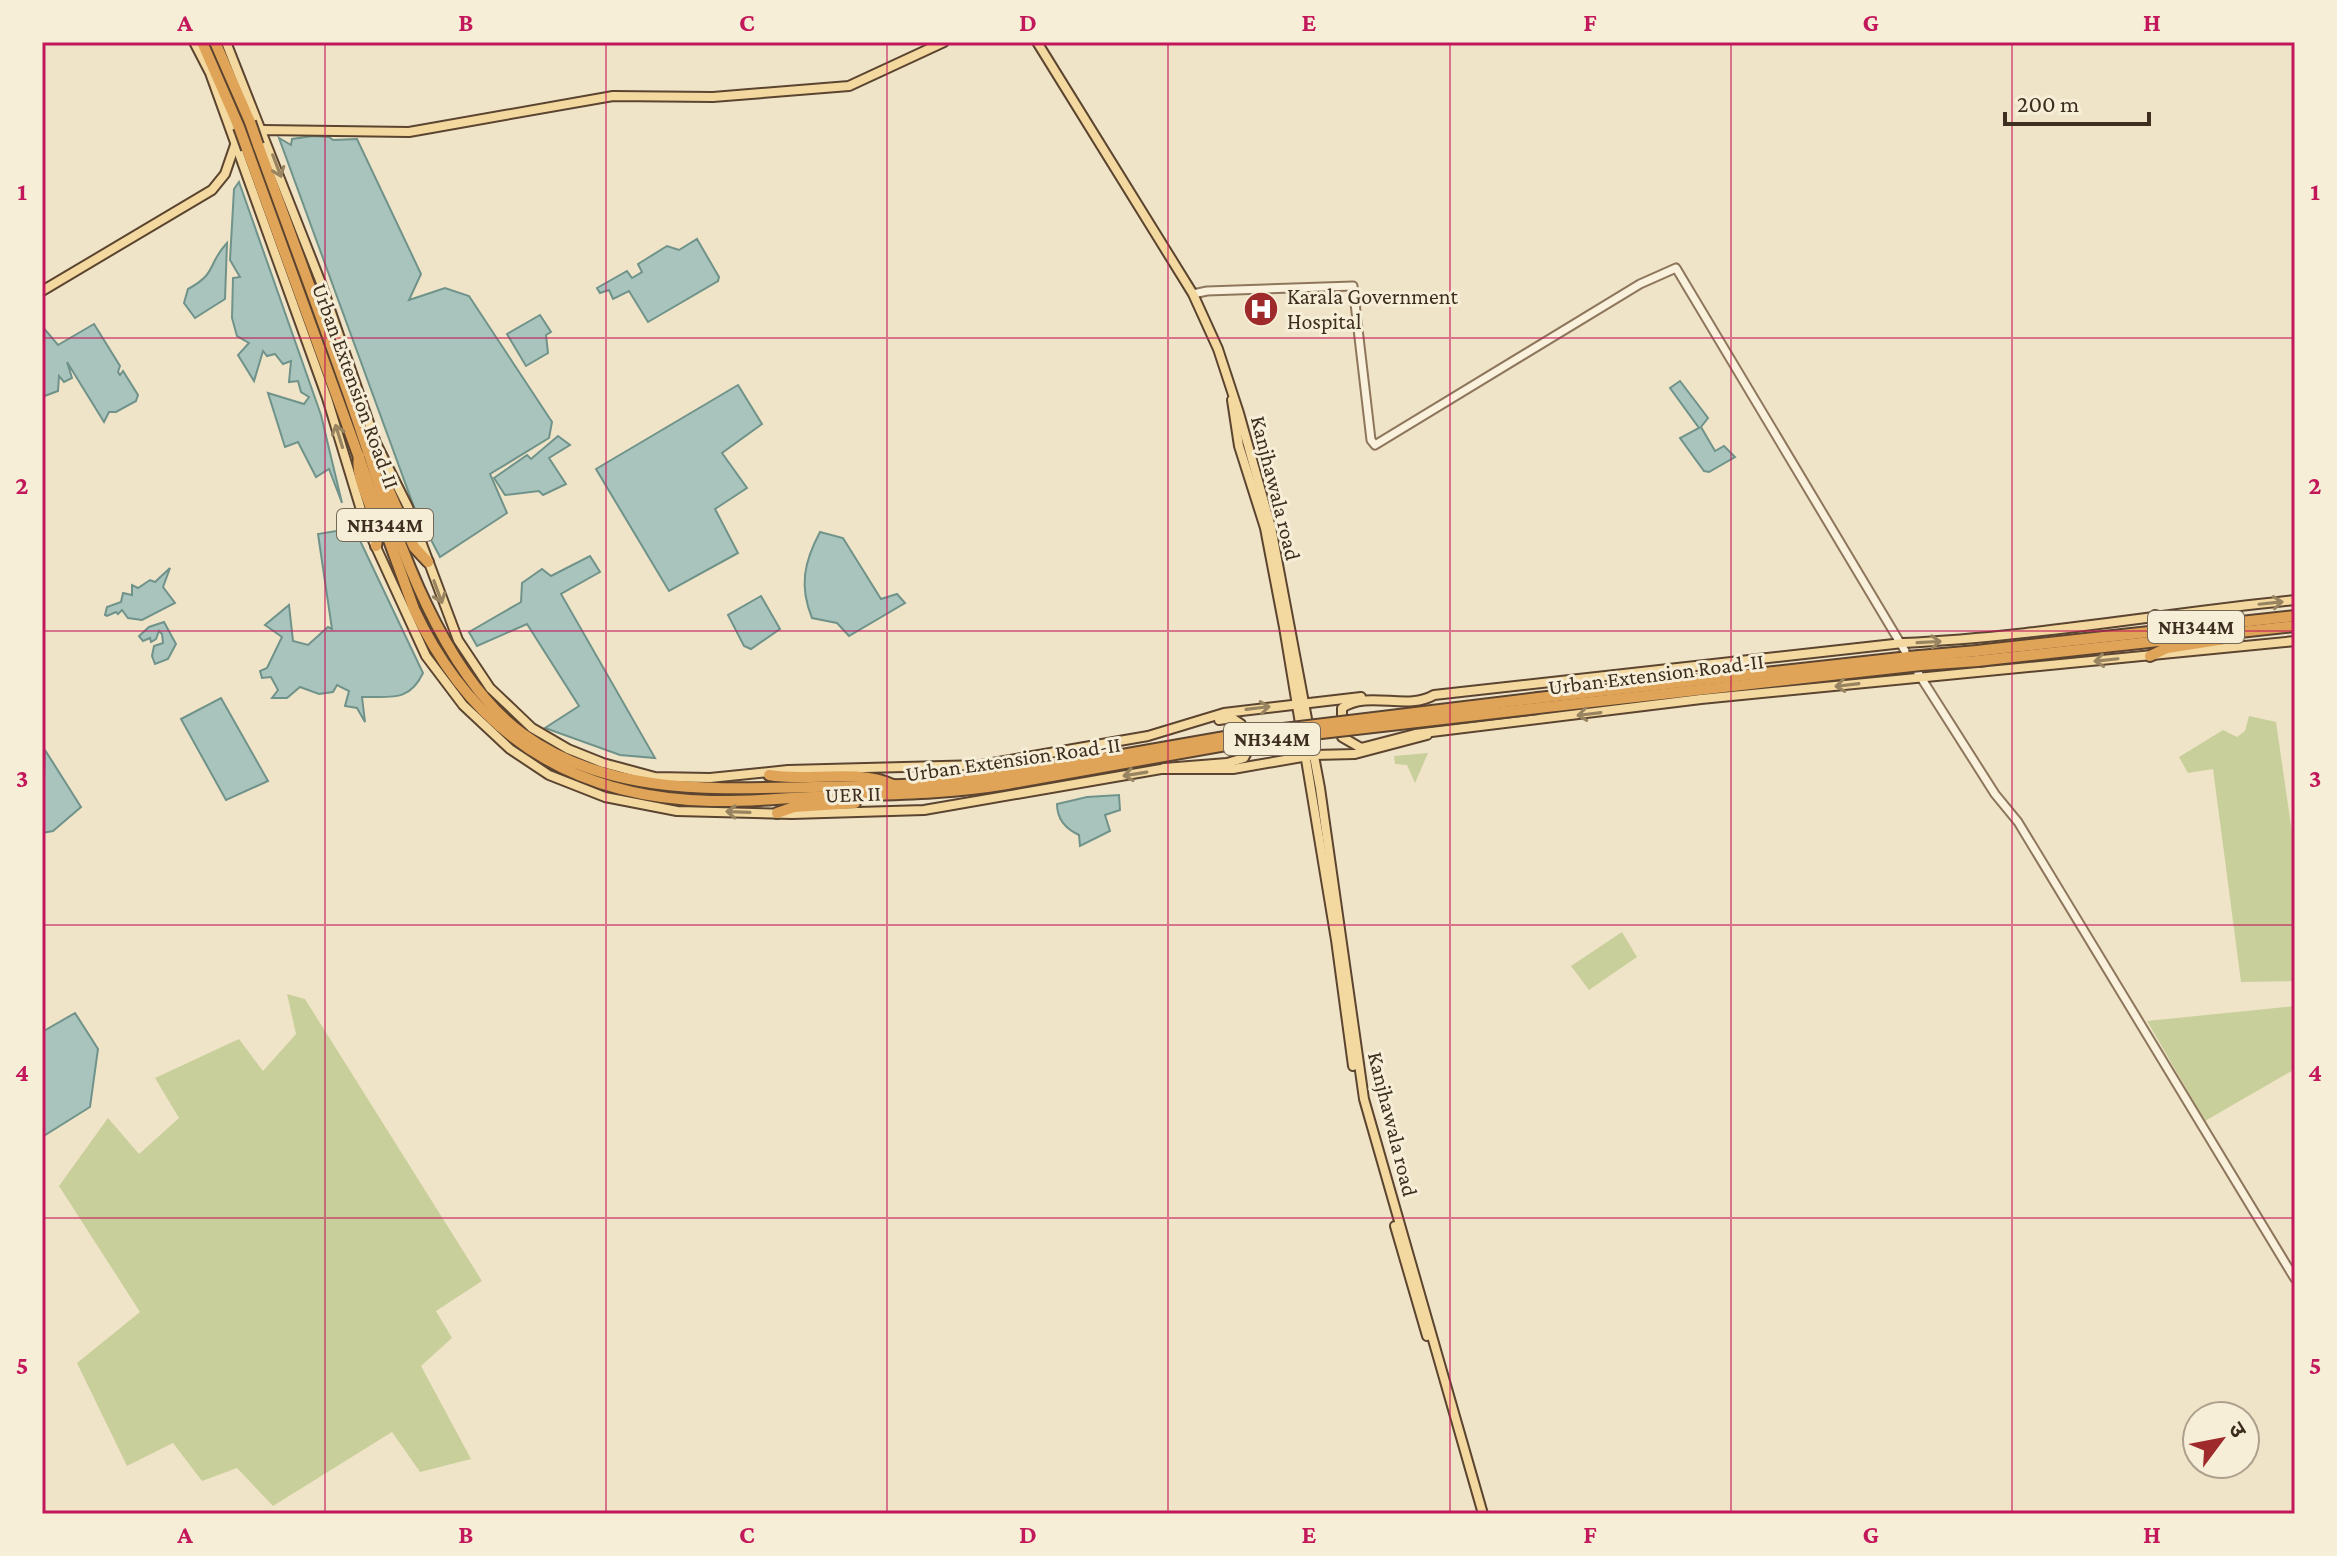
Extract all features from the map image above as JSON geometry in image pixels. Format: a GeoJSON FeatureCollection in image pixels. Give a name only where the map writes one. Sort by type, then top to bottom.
{"type":"FeatureCollection","features":[{"type":"Feature","properties":{"kind":"highway","name":"Urban Extension Road-II"},"geometry":{"type":"LineString","coordinates":[[202,42],[244,125]]}},
{"type":"Feature","properties":{"kind":"highway","name":"Urban Extension Road-II"},"geometry":{"type":"LineString","coordinates":[[215,42],[377,474],[446,644],[479,694],[522,734],[559,756],[652,787]]}},
{"type":"Feature","properties":{"kind":"highway","name":"Urban Extension Road-II"},"geometry":{"type":"LineString","coordinates":[[253,147],[414,609],[434,651],[472,701],[515,742],[554,766],[591,782],[708,789],[895,791],[1007,780],[1242,734],[1916,664],[1981,652],[2246,626],[2295,626]]}},
{"type":"Feature","properties":{"kind":"highway"},"geometry":{"type":"LineString","coordinates":[[359,454],[356,470],[379,533],[376,546]]}},
{"type":"Feature","properties":{"kind":"highway"},"geometry":{"type":"LineString","coordinates":[[377,474],[388,486],[414,547],[428,562]]}},
{"type":"Feature","properties":{"kind":"highway"},"geometry":{"type":"LineString","coordinates":[[2150,656],[2167,648],[2227,640],[2246,626],[2240,616],[2169,620],[2155,616]]}},
{"type":"Feature","properties":{"kind":"highway","name":"Urban Extension Road-II"},"geometry":{"type":"LineString","coordinates":[[2246,626],[2295,616]]}},
{"type":"Feature","properties":{"kind":"highway"},"geometry":{"type":"LineString","coordinates":[[769,775],[789,779],[879,778],[895,791],[875,803],[794,807],[777,813]]}},
{"type":"Feature","properties":{"kind":"main road","name":"UER II"},"geometry":{"type":"LineString","coordinates":[[194,42],[210,73],[376,546],[426,656],[463,705],[510,749],[549,775],[605,797],[677,811],[777,813],[924,810],[1161,769],[1233,769],[1310,756],[1355,754],[1432,733]]}},
{"type":"Feature","properties":{"kind":"main road","name":"UER II"},"geometry":{"type":"LineString","coordinates":[[226,42],[321,283],[376,443],[408,507],[458,640],[490,688],[532,728],[568,749],[652,787],[769,775],[788,770],[981,765],[1148,736],[1224,713],[1349,697],[1434,695]]}},
{"type":"Feature","properties":{"kind":"main road"},"geometry":{"type":"LineString","coordinates":[[42,291],[212,190],[225,174],[235,144],[242,137],[263,130],[409,132],[613,96],[713,97],[839,87],[868,80],[944,42]]}},
{"type":"Feature","properties":{"kind":"main road","name":"Kanjhawala road"},"geometry":{"type":"LineString","coordinates":[[1037,42],[1193,294],[1218,349],[1232,400],[1239,446],[1265,528],[1301,705],[1360,1099],[1480,1514]]}},
{"type":"Feature","properties":{"kind":"main road"},"geometry":{"type":"LineString","coordinates":[[2295,600],[2155,616],[1981,652],[1903,643],[1434,695],[1424,701],[1361,701],[1347,704],[1340,716],[1342,737],[1353,747],[1432,733],[1701,699],[1916,664],[1983,672],[2295,641]]}},
{"type":"Feature","properties":{"kind":"main road"},"geometry":{"type":"LineString","coordinates":[[1981,652],[1983,672]]}},
{"type":"Feature","properties":{"kind":"main road"},"geometry":{"type":"LineString","coordinates":[[1148,736],[1226,718],[1241,724],[1248,750],[1244,758],[1227,763],[1187,764],[1161,769]]}},
{"type":"Feature","properties":{"kind":"street"},"geometry":{"type":"LineString","coordinates":[[1193,294],[1353,286],[1371,440],[1375,445],[1674,267],[1995,794],[2018,822],[2295,1279]]}},
{"type":"Feature","properties":{"kind":"green space"},"geometry":{"type":"Polygon","coordinates":[[[2249,716],[2276,722],[2295,853],[2295,981],[2241,982],[2213,769],[2188,773],[2179,757],[2223,730],[2237,737],[2245,731],[2249,716]]]}},
{"type":"Feature","properties":{"kind":"green space"},"geometry":{"type":"Polygon","coordinates":[[[1428,753],[1415,783],[1407,765],[1395,764],[1394,756],[1428,753]]]}},
{"type":"Feature","properties":{"kind":"green space"},"geometry":{"type":"Polygon","coordinates":[[[1622,932],[1637,957],[1589,990],[1571,966],[1622,932]]]}},
{"type":"Feature","properties":{"kind":"green space"},"geometry":{"type":"Polygon","coordinates":[[[287,994],[305,999],[482,1281],[436,1311],[452,1338],[421,1366],[471,1459],[420,1472],[392,1432],[273,1506],[237,1468],[202,1481],[173,1443],[127,1466],[77,1363],[140,1312],[59,1186],[108,1118],[139,1154],[179,1118],[155,1078],[239,1039],[263,1071],[296,1034],[287,994]]]}},
{"type":"Feature","properties":{"kind":"green space"},"geometry":{"type":"Polygon","coordinates":[[[2295,1006],[2295,1069],[2205,1121],[2147,1021],[2295,1006]]]}},
{"type":"Feature","properties":{"kind":"water"},"geometry":{"type":"Polygon","coordinates":[[[313,136],[333,140],[357,139],[421,274],[409,300],[445,288],[469,296],[552,422],[549,438],[490,474],[507,513],[440,557],[414,507],[279,138],[291,145],[292,139],[313,136]]]}},
{"type":"Feature","properties":{"kind":"water"},"geometry":{"type":"Polygon","coordinates":[[[239,182],[321,415],[342,503],[329,469],[316,477],[298,442],[285,447],[268,393],[304,404],[309,397],[301,392],[298,381],[289,382],[291,361],[283,364],[275,354],[267,356],[263,351],[254,381],[238,355],[249,343],[237,336],[232,318],[233,278],[240,277],[230,260],[234,189],[239,182]]]}},
{"type":"Feature","properties":{"kind":"water"},"geometry":{"type":"Polygon","coordinates":[[[697,239],[719,277],[718,281],[648,322],[629,291],[613,299],[609,290],[600,293],[597,288],[627,271],[632,278],[642,272],[638,264],[667,246],[679,250],[697,239]]]}},
{"type":"Feature","properties":{"kind":"water"},"geometry":{"type":"Polygon","coordinates":[[[227,243],[225,299],[195,318],[184,303],[188,289],[204,278],[227,243]]]}},
{"type":"Feature","properties":{"kind":"water"},"geometry":{"type":"Polygon","coordinates":[[[540,315],[551,332],[546,335],[548,353],[526,366],[507,334],[540,315]]]}},
{"type":"Feature","properties":{"kind":"water"},"geometry":{"type":"Polygon","coordinates":[[[94,324],[120,366],[118,372],[120,375],[123,371],[138,395],[136,401],[116,412],[109,412],[104,422],[67,362],[72,378],[64,382],[59,376],[58,391],[42,397],[42,326],[58,345],[94,324]]]}},
{"type":"Feature","properties":{"kind":"water"},"geometry":{"type":"Polygon","coordinates":[[[1680,381],[1708,418],[1701,427],[1715,451],[1724,446],[1735,457],[1709,472],[1704,471],[1680,438],[1699,428],[1670,388],[1680,381]]]}},
{"type":"Feature","properties":{"kind":"water"},"geometry":{"type":"Polygon","coordinates":[[[738,385],[762,424],[722,453],[747,488],[715,509],[738,553],[669,591],[596,469],[738,385]]]}},
{"type":"Feature","properties":{"kind":"water"},"geometry":{"type":"Polygon","coordinates":[[[558,436],[570,445],[549,458],[566,484],[543,495],[539,491],[505,495],[494,478],[527,455],[531,459],[558,436]]]}},
{"type":"Feature","properties":{"kind":"water"},"geometry":{"type":"Polygon","coordinates":[[[354,528],[423,673],[405,694],[362,697],[365,722],[357,708],[345,706],[349,691],[337,685],[333,692],[319,694],[300,687],[287,698],[272,698],[278,690],[271,677],[262,678],[260,671],[267,668],[282,637],[265,625],[289,605],[293,641],[308,645],[328,627],[332,629],[318,534],[354,528]]]}},
{"type":"Feature","properties":{"kind":"water"},"geometry":{"type":"Polygon","coordinates":[[[820,532],[843,538],[881,599],[897,594],[905,603],[849,636],[837,623],[812,618],[805,574],[820,532]]]}},
{"type":"Feature","properties":{"kind":"water"},"geometry":{"type":"Polygon","coordinates":[[[590,556],[600,572],[561,594],[655,758],[620,755],[545,728],[579,706],[527,624],[477,646],[469,632],[521,602],[522,583],[542,569],[551,576],[590,556]]]}},
{"type":"Feature","properties":{"kind":"water"},"geometry":{"type":"Polygon","coordinates":[[[170,568],[163,587],[175,603],[142,620],[128,618],[122,610],[118,614],[105,615],[107,607],[121,602],[123,593],[132,595],[132,585],[138,588],[150,580],[155,582],[170,568]]]}},
{"type":"Feature","properties":{"kind":"water"},"geometry":{"type":"Polygon","coordinates":[[[761,596],[780,629],[751,649],[744,646],[728,615],[761,596]]]}},
{"type":"Feature","properties":{"kind":"water"},"geometry":{"type":"Polygon","coordinates":[[[164,622],[176,644],[168,659],[155,664],[152,656],[154,646],[163,643],[162,634],[159,631],[151,642],[150,638],[143,641],[139,636],[149,627],[164,622]]]}},
{"type":"Feature","properties":{"kind":"water"},"geometry":{"type":"Polygon","coordinates":[[[221,698],[268,781],[226,800],[181,719],[221,698]]]}},
{"type":"Feature","properties":{"kind":"water"},"geometry":{"type":"Polygon","coordinates":[[[45,750],[81,807],[53,831],[42,833],[45,750]]]}},
{"type":"Feature","properties":{"kind":"water"},"geometry":{"type":"Polygon","coordinates":[[[1119,795],[1120,810],[1105,815],[1110,831],[1080,846],[1079,835],[1063,823],[1057,804],[1087,797],[1119,795]]]}},
{"type":"Feature","properties":{"kind":"water"},"geometry":{"type":"Polygon","coordinates":[[[75,1013],[98,1049],[90,1107],[42,1137],[42,1032],[75,1013]]]}},
{"type":"Feature","properties":{"kind":"place","name":"Karala Government Hospital"},"geometry":{"type":"Point","coordinates":[1261,309]}}]}
